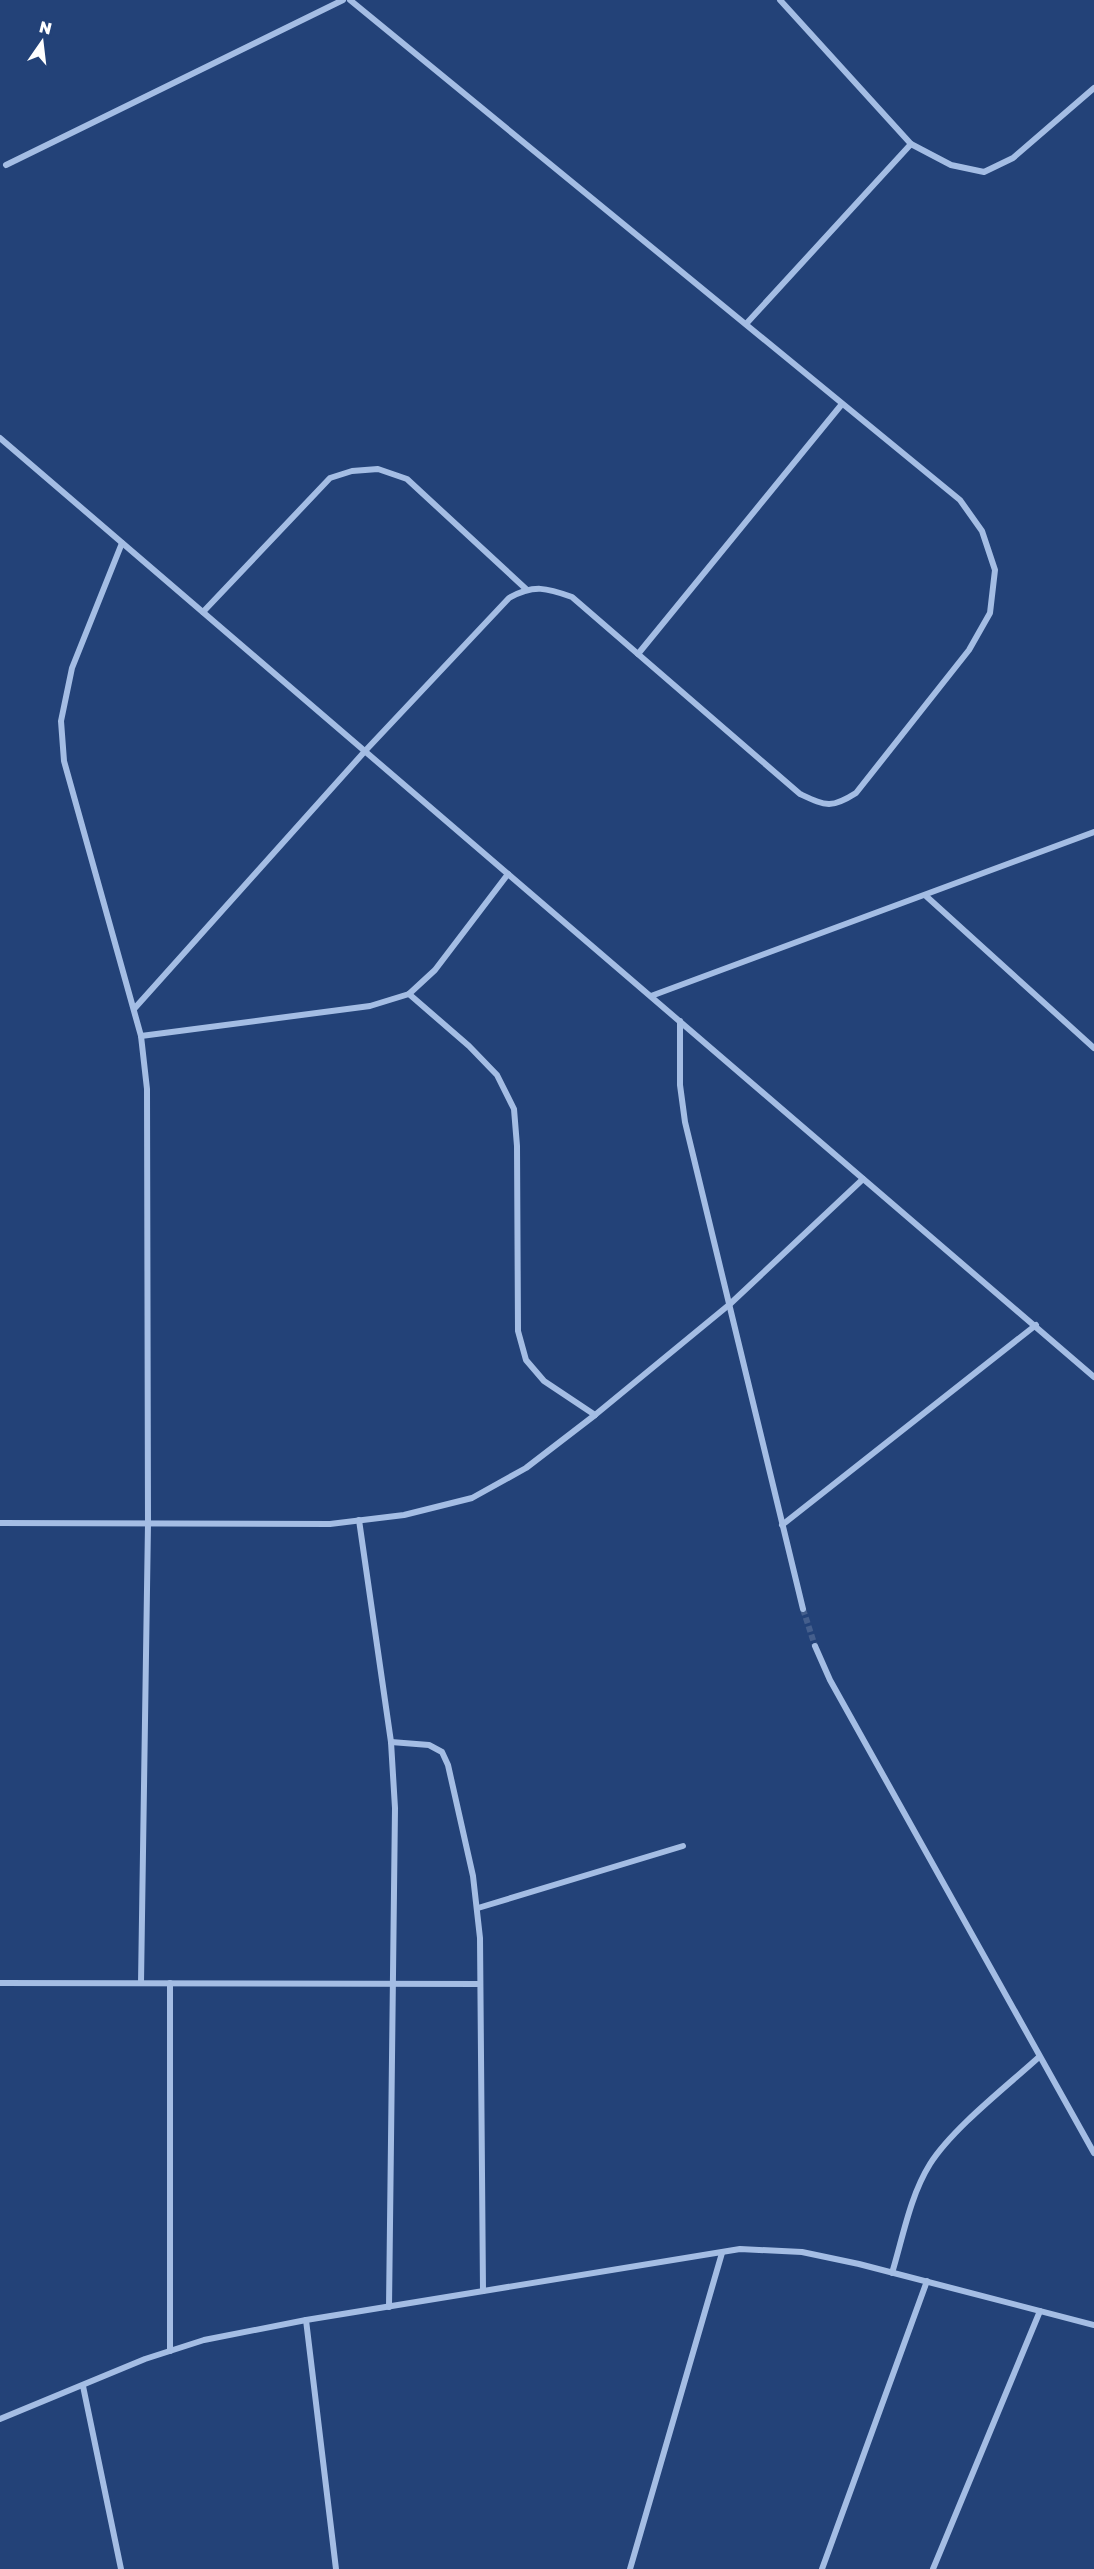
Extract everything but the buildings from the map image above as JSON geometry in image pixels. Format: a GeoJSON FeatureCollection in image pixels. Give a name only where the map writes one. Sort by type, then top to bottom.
{"type":"FeatureCollection","features":[{"type":"Feature","properties":{"kind":"street"},"geometry":{"type":"LineString","coordinates":[[6,165],[343,0]]}},
{"type":"Feature","properties":{"kind":"street"},"geometry":{"type":"LineString","coordinates":[[134,1009],[366,750],[509,598],[526,589],[549,589],[573,597],[800,794],[822,804],[840,804],[856,793],[969,650],[990,613],[996,570],[982,531],[960,500],[350,0]]}},
{"type":"Feature","properties":{"kind":"street"},"geometry":{"type":"LineString","coordinates":[[780,0],[911,144],[951,165],[984,172],[1013,158],[1094,88]]}},
{"type":"Feature","properties":{"kind":"street"},"geometry":{"type":"LineString","coordinates":[[746,324],[911,144]]}},
{"type":"Feature","properties":{"kind":"street"},"geometry":{"type":"LineString","coordinates":[[638,654],[842,404]]}},
{"type":"Feature","properties":{"kind":"street"},"geometry":{"type":"LineString","coordinates":[[0,438],[1094,1377]]}},
{"type":"Feature","properties":{"kind":"street"},"geometry":{"type":"LineString","coordinates":[[203,612],[330,478],[378,469],[407,479],[526,589]]}},
{"type":"Feature","properties":{"kind":"street"},"geometry":{"type":"LineString","coordinates":[[122,543],[72,668],[61,721],[64,761],[141,1036],[147,1089],[148,1524],[141,1983]]}},
{"type":"Feature","properties":{"kind":"street"},"geometry":{"type":"LineString","coordinates":[[651,996],[1094,832]]}},
{"type":"Feature","properties":{"kind":"street"},"geometry":{"type":"LineString","coordinates":[[141,1036],[370,1006],[409,994],[435,970],[508,874]]}},
{"type":"Feature","properties":{"kind":"street"},"geometry":{"type":"LineString","coordinates":[[926,896],[1094,1048]]}},
{"type":"Feature","properties":{"kind":"street"},"geometry":{"type":"LineString","coordinates":[[409,994],[469,1046],[497,1075],[514,1109],[517,1146],[518,1331],[523,1351],[526,1360],[544,1381],[594,1415]]}},
{"type":"Feature","properties":{"kind":"street"},"geometry":{"type":"LineString","coordinates":[[680,1021],[680,1085],[685,1122],[803,1609]]}},
{"type":"Feature","properties":{"kind":"street"},"geometry":{"type":"LineString","coordinates":[[0,1523],[330,1524],[404,1515],[472,1498],[526,1468],[594,1415],[730,1304],[863,1179]]}},
{"type":"Feature","properties":{"kind":"street"},"geometry":{"type":"LineString","coordinates":[[782,1525],[1036,1325]]}},
{"type":"Feature","properties":{"kind":"street"},"geometry":{"type":"LineString","coordinates":[[359,1520],[391,1742],[395,1808],[389,2307]]}},
{"type":"Feature","properties":{"kind":"street"},"geometry":{"type":"LineString","coordinates":[[815,1646],[830,1680],[1094,2153]]}},
{"type":"Feature","properties":{"kind":"street"},"geometry":{"type":"LineString","coordinates":[[391,1742],[429,1745],[442,1752],[448,1766],[478,1908],[483,2291]]}},
{"type":"Feature","properties":{"kind":"street"},"geometry":{"type":"LineString","coordinates":[[478,1908],[683,1846]]}},
{"type":"Feature","properties":{"kind":"street"},"geometry":{"type":"LineString","coordinates":[[0,1983],[479,1983]]}},
{"type":"Feature","properties":{"kind":"street"},"geometry":{"type":"LineString","coordinates":[[170,1983],[170,2351]]}},
{"type":"Feature","properties":{"kind":"street"},"geometry":{"type":"LineString","coordinates":[[892,2273],[916,2193],[930,2163],[955,2134],[1039,2057]]}},
{"type":"Feature","properties":{"kind":"street"},"geometry":{"type":"LineString","coordinates":[[0,2419],[145,2359],[204,2340],[306,2320],[740,2249],[802,2252],[927,2281],[1094,2325]]}},
{"type":"Feature","properties":{"kind":"street"},"geometry":{"type":"LineString","coordinates":[[630,2569],[722,2253]]}},
{"type":"Feature","properties":{"kind":"street"},"geometry":{"type":"LineString","coordinates":[[822,2569],[927,2281]]}},
{"type":"Feature","properties":{"kind":"street"},"geometry":{"type":"LineString","coordinates":[[933,2569],[1040,2311]]}},
{"type":"Feature","properties":{"kind":"street"},"geometry":{"type":"LineString","coordinates":[[306,2320],[336,2569]]}},
{"type":"Feature","properties":{"kind":"street"},"geometry":{"type":"LineString","coordinates":[[83,2386],[121,2569]]}},
{"type":"Feature","properties":{"kind":"tunnel"},"geometry":{"type":"LineString","coordinates":[[803,1609],[815,1646]]}}]}
